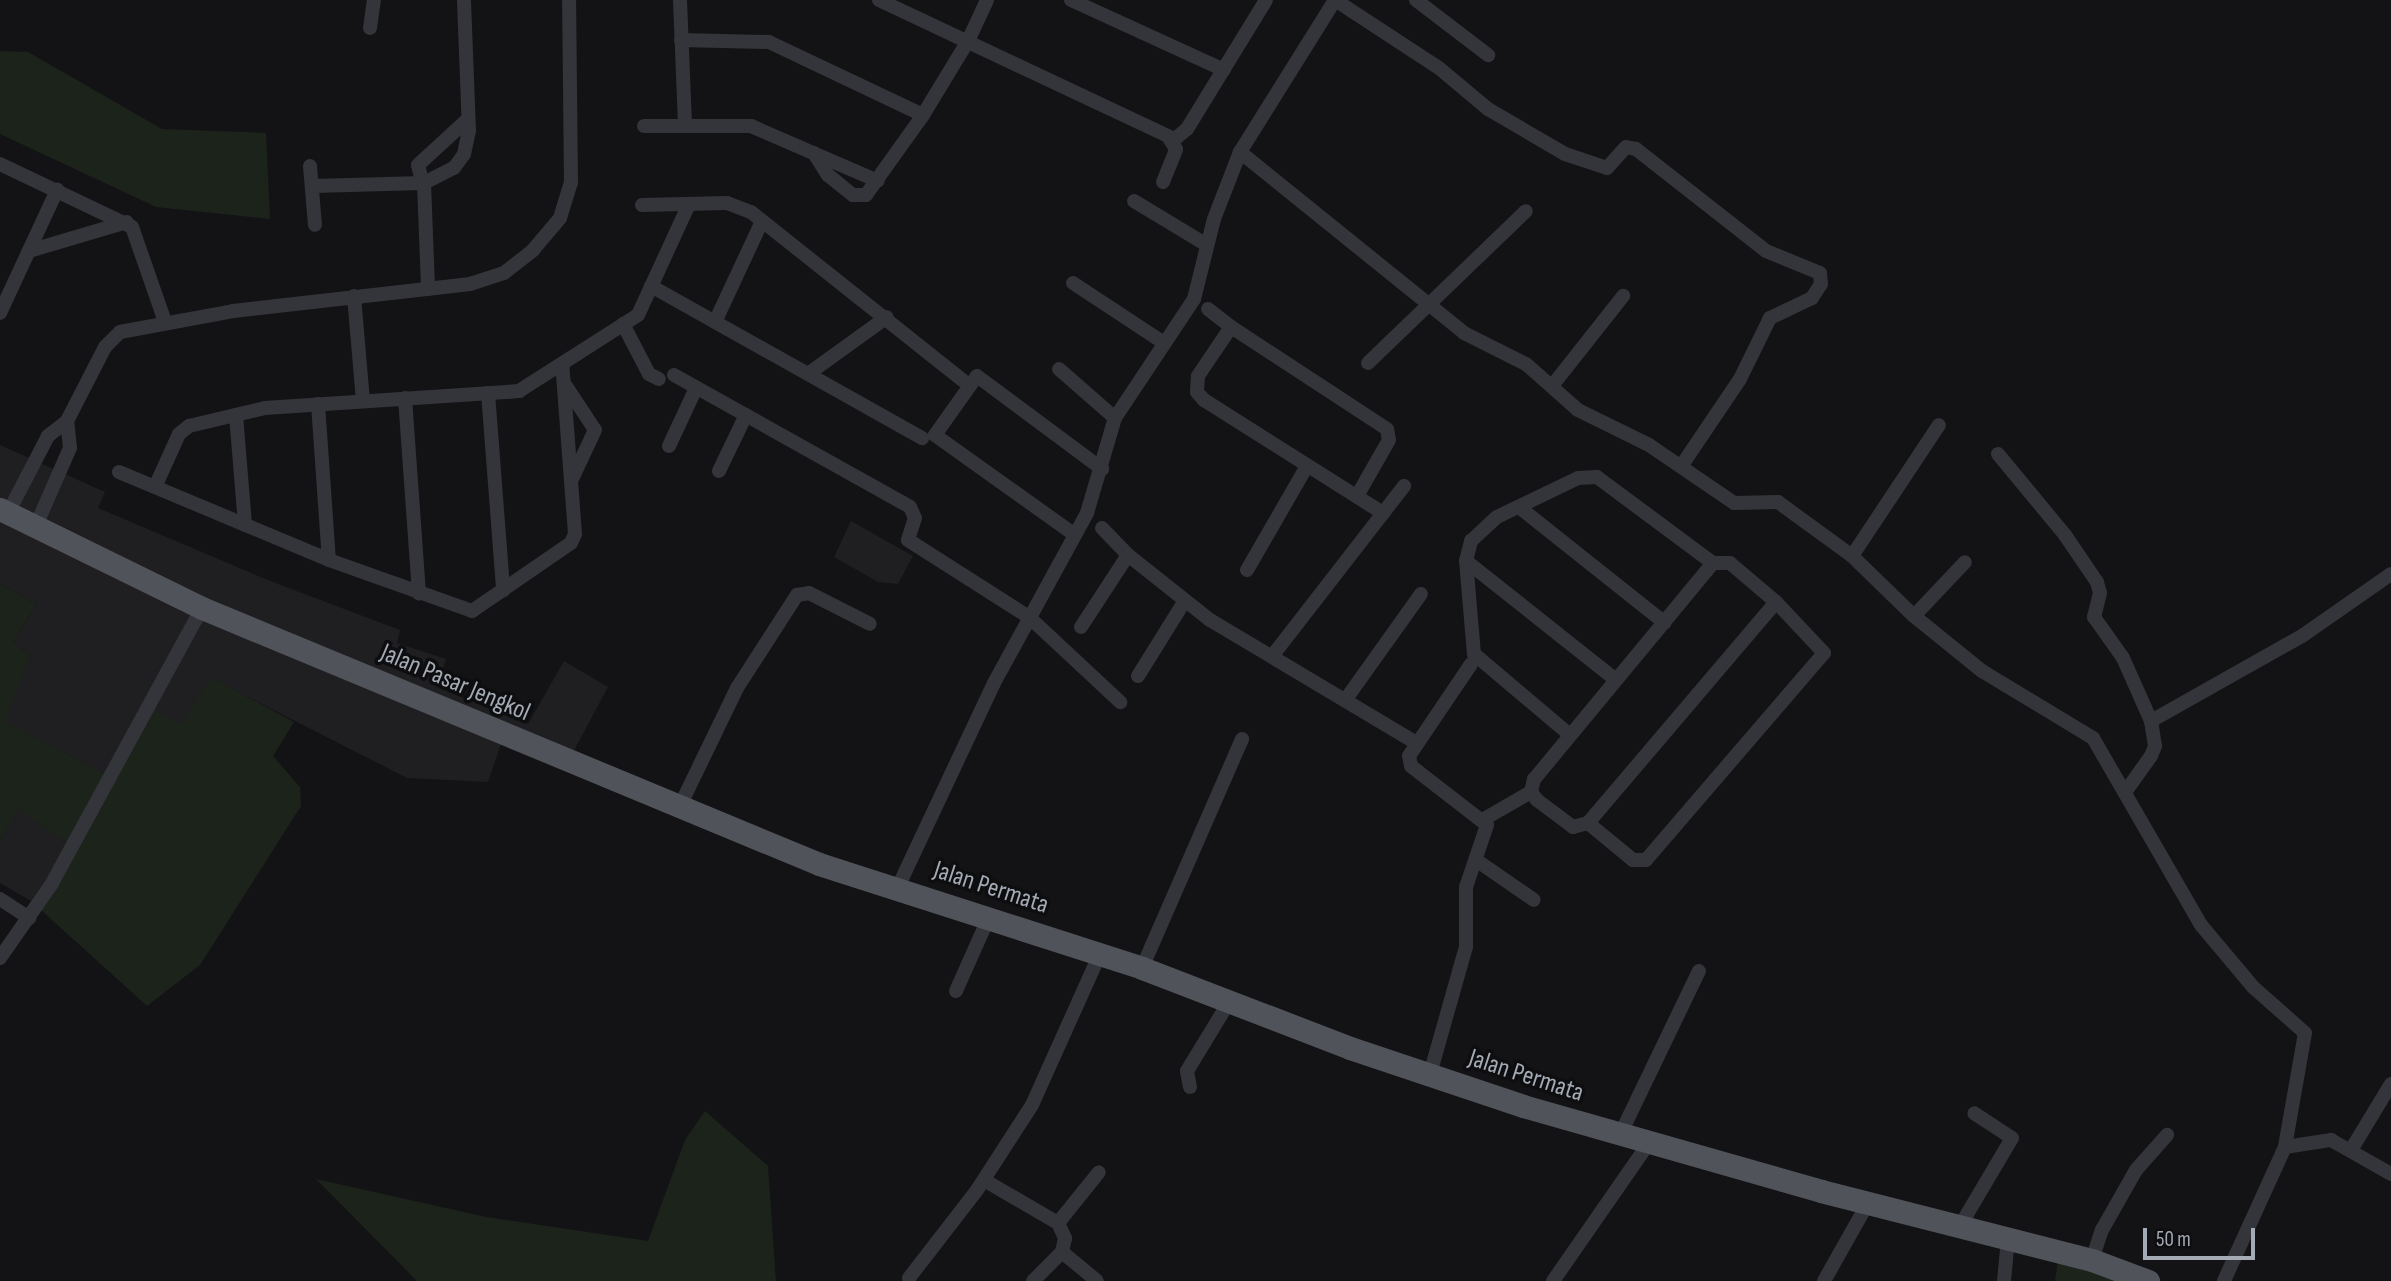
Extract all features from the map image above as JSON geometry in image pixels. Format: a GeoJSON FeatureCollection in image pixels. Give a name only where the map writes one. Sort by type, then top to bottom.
{"type":"FeatureCollection","features":[{"type":"Feature","properties":{"kind":"main road","name":"Jalan Pasar Jengkol"},"geometry":{"type":"LineString","coordinates":[[4,511],[202,608],[679,808],[819,864],[898,887]]}},
{"type":"Feature","properties":{"kind":"main road","name":"Jalan Permata"},"geometry":{"type":"LineString","coordinates":[[898,887],[1143,968],[1430,1074],[1620,1135],[2008,1239],[2108,1272],[2148,1281]]}},
{"type":"Feature","properties":{"kind":"street"},"geometry":{"type":"LineString","coordinates":[[370,28],[374,0]]}},
{"type":"Feature","properties":{"kind":"street"},"geometry":{"type":"LineString","coordinates":[[313,186],[423,182],[454,168],[464,154],[468,119],[464,0]]}},
{"type":"Feature","properties":{"kind":"street"},"geometry":{"type":"LineString","coordinates":[[4,511],[48,436],[67,421],[110,338],[165,322],[354,296],[470,284],[504,273],[533,250],[560,218],[571,183],[569,0]]}},
{"type":"Feature","properties":{"kind":"street"},"geometry":{"type":"LineString","coordinates":[[680,0],[685,124]]}},
{"type":"Feature","properties":{"kind":"street"},"geometry":{"type":"LineString","coordinates":[[879,0],[1169,138],[1176,149],[1163,181]]}},
{"type":"Feature","properties":{"kind":"street"},"geometry":{"type":"LineString","coordinates":[[814,153],[828,175],[859,199],[878,181],[923,115],[968,41],[987,0]]}},
{"type":"Feature","properties":{"kind":"street"},"geometry":{"type":"LineString","coordinates":[[1071,0],[1224,70]]}},
{"type":"Feature","properties":{"kind":"street"},"geometry":{"type":"LineString","coordinates":[[1169,138],[1187,129],[1266,0]]}},
{"type":"Feature","properties":{"kind":"street"},"geometry":{"type":"LineString","coordinates":[[898,887],[932,809],[1029,617],[1075,535],[1102,469],[1115,418],[1195,299],[1207,245],[1240,152],[1335,0],[1439,68],[1488,109],[1565,154],[1607,168],[1626,147],[1636,149],[1766,251],[1821,273],[1821,284],[1812,298],[1770,318],[1740,380],[1682,465]]}},
{"type":"Feature","properties":{"kind":"street"},"geometry":{"type":"LineString","coordinates":[[1416,0],[1489,55]]}},
{"type":"Feature","properties":{"kind":"street"},"geometry":{"type":"LineString","coordinates":[[681,40],[769,42],[923,115]]}},
{"type":"Feature","properties":{"kind":"street"},"geometry":{"type":"LineString","coordinates":[[428,289],[423,182],[418,165],[468,119]]}},
{"type":"Feature","properties":{"kind":"street"},"geometry":{"type":"LineString","coordinates":[[644,127],[685,124],[751,126],[878,181]]}},
{"type":"Feature","properties":{"kind":"street"},"geometry":{"type":"LineString","coordinates":[[1240,152],[1464,332],[1526,364],[1578,410],[1682,465],[1739,506],[1778,502],[1852,556],[1914,616],[1998,683],[2058,713],[2093,738],[2201,925],[2253,987],[2305,1033],[2285,1147],[2224,1281]]}},
{"type":"Feature","properties":{"kind":"street"},"geometry":{"type":"LineString","coordinates":[[0,164],[127,222],[135,232],[165,322]]}},
{"type":"Feature","properties":{"kind":"street"},"geometry":{"type":"LineString","coordinates":[[310,166],[315,225]]}},
{"type":"Feature","properties":{"kind":"street"},"geometry":{"type":"LineString","coordinates":[[0,313],[57,190]]}},
{"type":"Feature","properties":{"kind":"street"},"geometry":{"type":"LineString","coordinates":[[1134,201],[1207,245]]}},
{"type":"Feature","properties":{"kind":"street"},"geometry":{"type":"LineString","coordinates":[[642,205],[727,203],[762,221],[843,289],[887,317],[962,380]]}},
{"type":"Feature","properties":{"kind":"street"},"geometry":{"type":"LineString","coordinates":[[155,487],[179,434],[189,426],[236,415],[318,404],[519,391],[638,314],[689,204]]}},
{"type":"Feature","properties":{"kind":"street"},"geometry":{"type":"LineString","coordinates":[[1367,363],[1526,211]]}},
{"type":"Feature","properties":{"kind":"street"},"geometry":{"type":"LineString","coordinates":[[715,322],[762,221]]}},
{"type":"Feature","properties":{"kind":"street"},"geometry":{"type":"LineString","coordinates":[[29,251],[127,222]]}},
{"type":"Feature","properties":{"kind":"street"},"geometry":{"type":"LineString","coordinates":[[1073,283],[1164,343]]}},
{"type":"Feature","properties":{"kind":"street"},"geometry":{"type":"LineString","coordinates":[[651,286],[922,438]]}},
{"type":"Feature","properties":{"kind":"street"},"geometry":{"type":"LineString","coordinates":[[354,296],[363,400]]}},
{"type":"Feature","properties":{"kind":"street"},"geometry":{"type":"LineString","coordinates":[[1552,386],[1623,296]]}},
{"type":"Feature","properties":{"kind":"street"},"geometry":{"type":"LineString","coordinates":[[1208,309],[1231,327],[1387,429],[1389,440],[1357,496]]}},
{"type":"Feature","properties":{"kind":"street"},"geometry":{"type":"LineString","coordinates":[[808,374],[887,317]]}},
{"type":"Feature","properties":{"kind":"street"},"geometry":{"type":"LineString","coordinates":[[623,324],[649,374],[667,377],[696,388],[910,507],[915,518],[908,540],[1029,617],[1120,702]]}},
{"type":"Feature","properties":{"kind":"street"},"geometry":{"type":"LineString","coordinates":[[1231,327],[1198,376],[1196,392],[1383,513]]}},
{"type":"Feature","properties":{"kind":"street"},"geometry":{"type":"LineString","coordinates":[[119,472],[329,560],[472,611],[571,543],[575,534],[562,363]]}},
{"type":"Feature","properties":{"kind":"street"},"geometry":{"type":"LineString","coordinates":[[1059,369],[1115,418]]}},
{"type":"Feature","properties":{"kind":"street"},"geometry":{"type":"LineString","coordinates":[[1075,535],[935,435],[978,376],[1102,469]]}},
{"type":"Feature","properties":{"kind":"street"},"geometry":{"type":"LineString","coordinates":[[563,382],[595,430],[571,481]]}},
{"type":"Feature","properties":{"kind":"street"},"geometry":{"type":"LineString","coordinates":[[669,446],[696,388]]}},
{"type":"Feature","properties":{"kind":"street"},"geometry":{"type":"LineString","coordinates":[[488,393],[503,590]]}},
{"type":"Feature","properties":{"kind":"street"},"geometry":{"type":"LineString","coordinates":[[405,398],[419,594]]}},
{"type":"Feature","properties":{"kind":"street"},"geometry":{"type":"LineString","coordinates":[[318,404],[329,560]]}},
{"type":"Feature","properties":{"kind":"street"},"geometry":{"type":"LineString","coordinates":[[236,415],[245,525]]}},
{"type":"Feature","properties":{"kind":"street"},"geometry":{"type":"LineString","coordinates":[[719,471],[746,415]]}},
{"type":"Feature","properties":{"kind":"street"},"geometry":{"type":"LineString","coordinates":[[35,528],[70,448],[67,421]]}},
{"type":"Feature","properties":{"kind":"street"},"geometry":{"type":"LineString","coordinates":[[1852,556],[1939,425]]}},
{"type":"Feature","properties":{"kind":"street"},"geometry":{"type":"LineString","coordinates":[[1998,454],[2097,582],[2100,593],[2094,617],[2123,658],[2151,721],[2155,746],[2126,792]]}},
{"type":"Feature","properties":{"kind":"street"},"geometry":{"type":"LineString","coordinates":[[1247,570],[1307,466]]}},
{"type":"Feature","properties":{"kind":"street"},"geometry":{"type":"LineString","coordinates":[[1570,735],[1474,654],[1466,561],[1471,541],[1497,517],[1578,478],[1597,477],[1713,563],[1730,563],[1776,602],[1824,653],[1646,860],[1633,860],[1588,823]]}},
{"type":"Feature","properties":{"kind":"street"},"geometry":{"type":"LineString","coordinates":[[1273,654],[1404,486]]}},
{"type":"Feature","properties":{"kind":"street"},"geometry":{"type":"LineString","coordinates":[[1519,507],[1665,623]]}},
{"type":"Feature","properties":{"kind":"street"},"geometry":{"type":"LineString","coordinates":[[1102,528],[1128,555],[1184,602],[1415,742]]}},
{"type":"Feature","properties":{"kind":"street"},"geometry":{"type":"LineString","coordinates":[[1081,627],[1128,555]]}},
{"type":"Feature","properties":{"kind":"street"},"geometry":{"type":"LineString","coordinates":[[1466,561],[1616,680]]}},
{"type":"Feature","properties":{"kind":"street"},"geometry":{"type":"LineString","coordinates":[[1914,616],[1965,562]]}},
{"type":"Feature","properties":{"kind":"street"},"geometry":{"type":"LineString","coordinates":[[1484,819],[1531,792],[1534,779],[1713,563]]}},
{"type":"Feature","properties":{"kind":"street"},"geometry":{"type":"LineString","coordinates":[[2151,721],[2302,636],[2391,574]]}},
{"type":"Feature","properties":{"kind":"street"},"geometry":{"type":"LineString","coordinates":[[679,808],[737,688],[797,595],[809,593],[870,625]]}},
{"type":"Feature","properties":{"kind":"street"},"geometry":{"type":"LineString","coordinates":[[1346,699],[1421,594]]}},
{"type":"Feature","properties":{"kind":"street"},"geometry":{"type":"LineString","coordinates":[[1138,676],[1184,602]]}},
{"type":"Feature","properties":{"kind":"street"},"geometry":{"type":"LineString","coordinates":[[1531,792],[1573,827],[1588,823],[1776,602]]}},
{"type":"Feature","properties":{"kind":"street"},"geometry":{"type":"LineString","coordinates":[[0,958],[29,918],[202,608]]}},
{"type":"Feature","properties":{"kind":"street"},"geometry":{"type":"LineString","coordinates":[[1430,1074],[1466,947],[1466,887],[1487,832],[1484,819],[1411,766],[1409,756],[1415,742],[1471,664]]}},
{"type":"Feature","properties":{"kind":"street"},"geometry":{"type":"LineString","coordinates":[[1143,968],[1242,739]]}},
{"type":"Feature","properties":{"kind":"street"},"geometry":{"type":"LineString","coordinates":[[1476,860],[1534,900]]}},
{"type":"Feature","properties":{"kind":"street"},"geometry":{"type":"LineString","coordinates":[[0,899],[29,918]]}},
{"type":"Feature","properties":{"kind":"street"},"geometry":{"type":"LineString","coordinates":[[956,991],[989,917]]}},
{"type":"Feature","properties":{"kind":"street"},"geometry":{"type":"LineString","coordinates":[[909,1278],[984,1180],[1032,1105],[1100,954]]}},
{"type":"Feature","properties":{"kind":"street"},"geometry":{"type":"LineString","coordinates":[[1620,1135],[1699,971]]}},
{"type":"Feature","properties":{"kind":"street"},"geometry":{"type":"LineString","coordinates":[[1189,1087],[1187,1071],[1229,1002]]}},
{"type":"Feature","properties":{"kind":"street"},"geometry":{"type":"LineString","coordinates":[[2351,1150],[2391,1084]]}},
{"type":"Feature","properties":{"kind":"street"},"geometry":{"type":"LineString","coordinates":[[1960,1226],[2012,1138],[1974,1113]]}},
{"type":"Feature","properties":{"kind":"street"},"geometry":{"type":"LineString","coordinates":[[2108,1272],[2102,1230],[2136,1170],[2167,1135]]}},
{"type":"Feature","properties":{"kind":"street"},"geometry":{"type":"LineString","coordinates":[[2285,1147],[2330,1139],[2391,1174]]}},
{"type":"Feature","properties":{"kind":"street"},"geometry":{"type":"LineString","coordinates":[[1555,1280],[1649,1143]]}},
{"type":"Feature","properties":{"kind":"street"},"geometry":{"type":"LineString","coordinates":[[1058,1223],[1099,1172]]}},
{"type":"Feature","properties":{"kind":"street"},"geometry":{"type":"LineString","coordinates":[[984,1180],[1058,1223],[1065,1238],[1062,1252],[1033,1281]]}},
{"type":"Feature","properties":{"kind":"street"},"geometry":{"type":"LineString","coordinates":[[1824,1281],[1868,1203]]}},
{"type":"Feature","properties":{"kind":"street"},"geometry":{"type":"LineString","coordinates":[[2004,1281],[2008,1239]]}},
{"type":"Feature","properties":{"kind":"street"},"geometry":{"type":"LineString","coordinates":[[1062,1252],[1097,1281]]}},
{"type":"Feature","properties":{"kind":"shaded area"},"geometry":{"type":"Polygon","coordinates":[[[0,51],[28,52],[162,129],[266,133],[270,219],[156,207],[0,134],[0,51]]]}},
{"type":"Feature","properties":{"kind":"shaded area"},"geometry":{"type":"Polygon","coordinates":[[[0,445],[105,492],[98,508],[270,581],[400,630],[397,643],[446,659],[437,687],[528,724],[564,661],[608,687],[569,760],[503,738],[488,782],[407,778],[211,678],[181,725],[149,708],[110,777],[4,721],[31,655],[13,643],[36,604],[0,584],[0,445]]]}},
{"type":"Feature","properties":{"kind":"shaded area"},"geometry":{"type":"Polygon","coordinates":[[[851,521],[913,556],[898,584],[878,582],[834,557],[851,521]]]}},
{"type":"Feature","properties":{"kind":"shaded area"},"geometry":{"type":"Polygon","coordinates":[[[0,584],[36,604],[13,643],[31,655],[5,721],[110,777],[148,707],[181,724],[211,677],[294,722],[273,756],[300,787],[301,806],[200,965],[147,1006],[31,901],[69,844],[18,809],[0,840],[0,584]]]}},
{"type":"Feature","properties":{"kind":"shaded area"},"geometry":{"type":"Polygon","coordinates":[[[18,808],[70,844],[31,901],[0,883],[0,840],[18,808]]]}},
{"type":"Feature","properties":{"kind":"shaded area"},"geometry":{"type":"Polygon","coordinates":[[[705,1111],[768,1166],[776,1281],[417,1281],[316,1179],[486,1217],[648,1241],[685,1140],[705,1111]]]}},
{"type":"Feature","properties":{"kind":"shaded area"},"geometry":{"type":"Polygon","coordinates":[[[2059,1255],[2136,1281],[2055,1281],[2059,1255]]]}}]}
